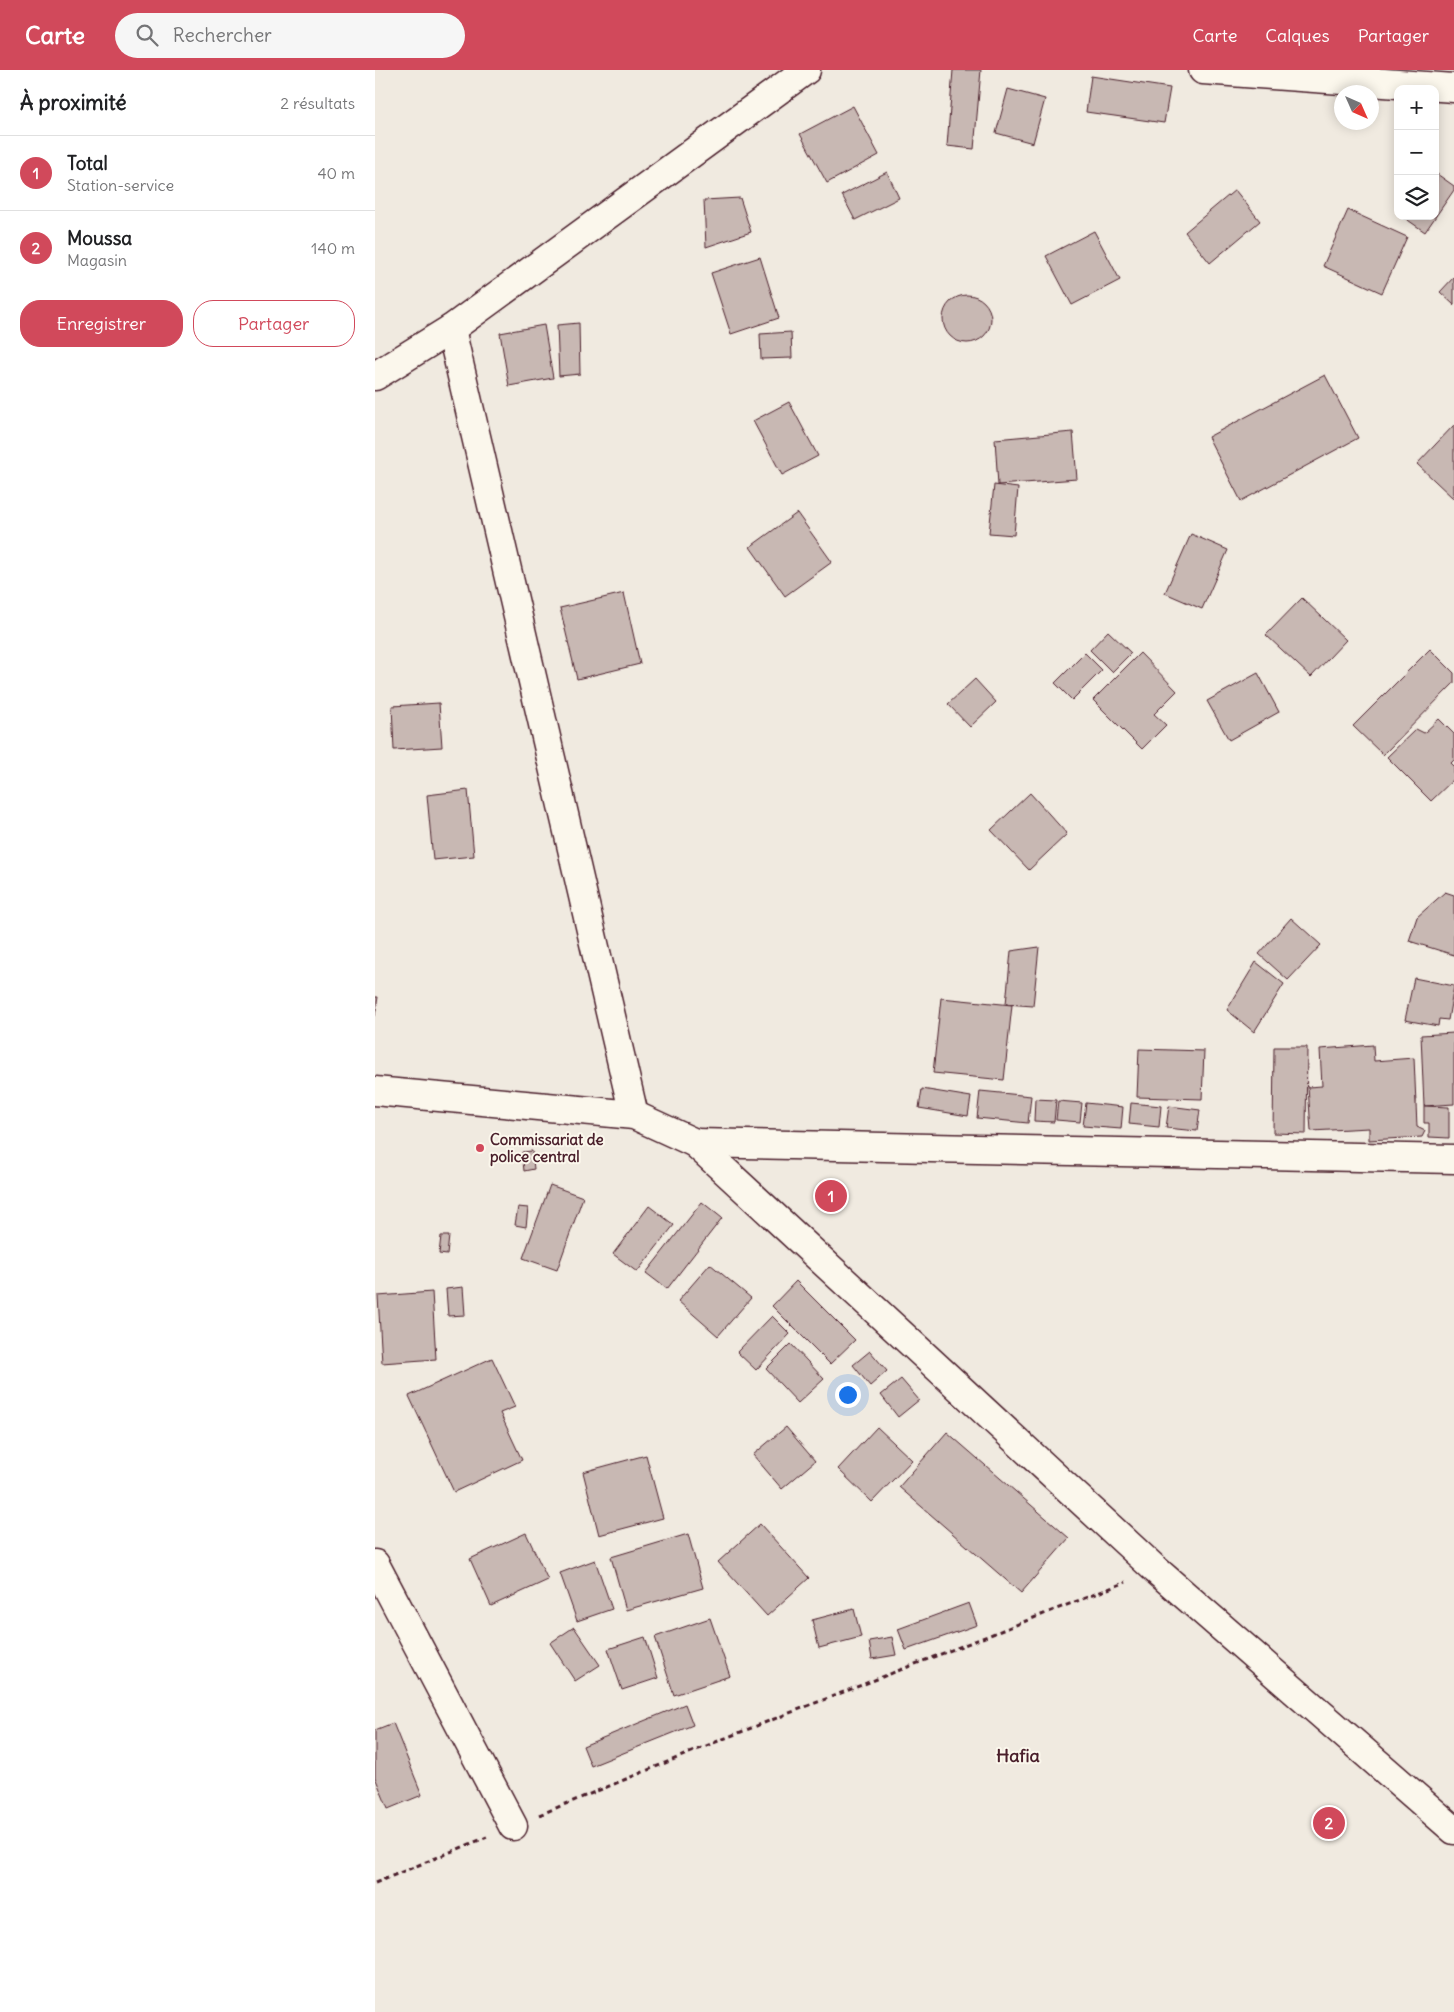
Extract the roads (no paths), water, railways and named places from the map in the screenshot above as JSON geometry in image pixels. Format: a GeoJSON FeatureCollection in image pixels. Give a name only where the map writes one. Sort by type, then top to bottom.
{"type":"FeatureCollection","features":[{"type":"Feature","properties":{"kind":"main road"},"geometry":{"type":"LineString","coordinates":[[375,376],[451,329],[807,70]]}},
{"type":"Feature","properties":{"kind":"main road"},"geometry":{"type":"LineString","coordinates":[[1203,70],[1260,72],[1454,88]]}},
{"type":"Feature","properties":{"kind":"main road"},"geometry":{"type":"LineString","coordinates":[[451,329],[634,1116]]}},
{"type":"Feature","properties":{"kind":"main road"},"geometry":{"type":"LineString","coordinates":[[375,1091],[634,1116],[695,1143],[1156,1570],[1454,1830]]}},
{"type":"Feature","properties":{"kind":"main road"},"geometry":{"type":"LineString","coordinates":[[695,1143],[1454,1158]]}},
{"type":"Feature","properties":{"kind":"main road"},"geometry":{"type":"LineString","coordinates":[[375,1564],[513,1826]]}},
{"type":"Feature","properties":{"kind":"place","name":"Commissariat de police central"},"geometry":{"type":"Point","coordinates":[480,1148]}},
{"type":"Feature","properties":{"kind":"place","name":"Total"},"geometry":{"type":"Point","coordinates":[831,1196]}},
{"type":"Feature","properties":{"kind":"place","name":"Moussa"},"geometry":{"type":"Point","coordinates":[1329,1823]}},
{"type":"Feature","properties":{"kind":"district","name":"Hafia"},"geometry":{"type":"Point","coordinates":[1018,1755]}}]}
